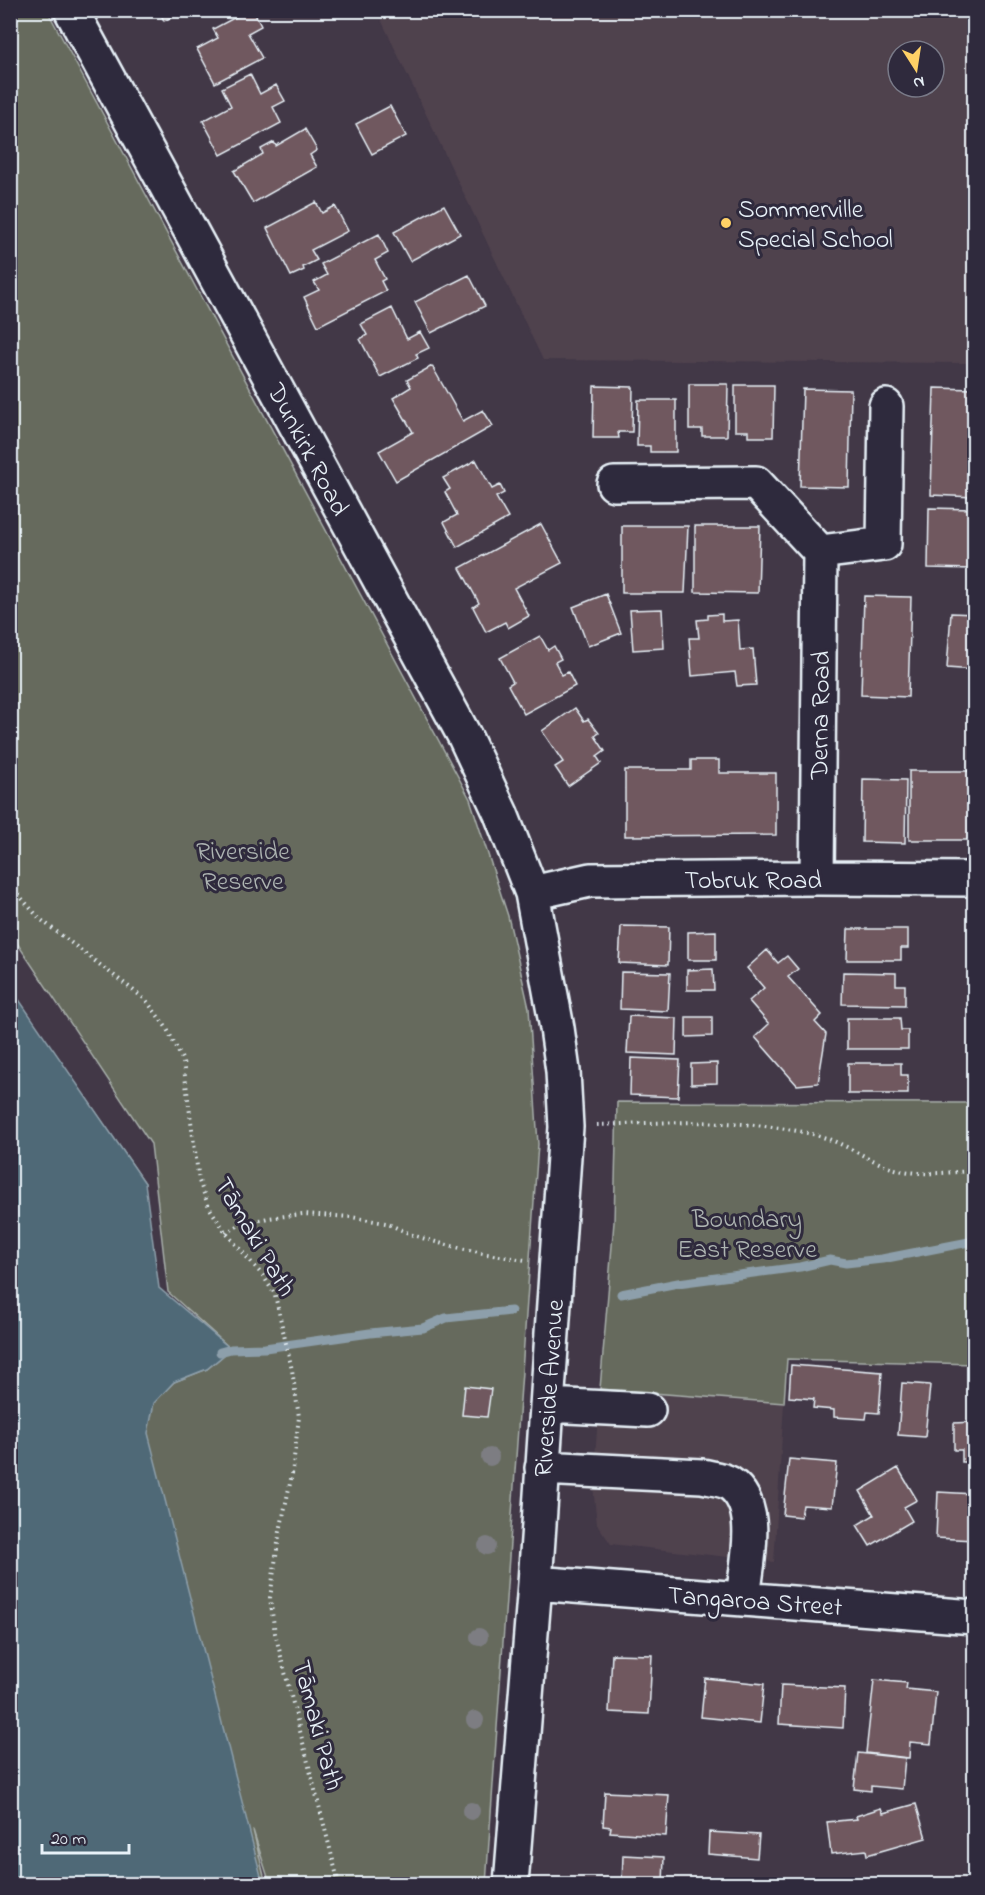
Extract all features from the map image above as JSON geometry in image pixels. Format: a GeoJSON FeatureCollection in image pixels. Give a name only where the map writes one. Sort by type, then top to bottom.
{"type":"FeatureCollection","features":[{"type":"Feature","properties":{"kind":"street","name":"Dunkirk Road"},"geometry":{"type":"LineString","coordinates":[[71,10],[465,737],[501,814],[532,893]]}},
{"type":"Feature","properties":{"kind":"street"},"geometry":{"type":"LineString","coordinates":[[614,484],[756,483],[820,552],[884,544],[886,405]]}},
{"type":"Feature","properties":{"kind":"street","name":"Derna Road"},"geometry":{"type":"LineString","coordinates":[[817,878],[820,552]]}},
{"type":"Feature","properties":{"kind":"street","name":"Tobruk Road"},"geometry":{"type":"LineString","coordinates":[[532,893],[590,880],[975,879]]}},
{"type":"Feature","properties":{"kind":"street","name":"Riverside Avenue"},"geometry":{"type":"LineString","coordinates":[[511,1884],[535,1583],[566,1127],[563,1071],[557,1028],[532,893]]}},
{"type":"Feature","properties":{"kind":"street"},"geometry":{"type":"LineString","coordinates":[[547,1405],[648,1410]]}},
{"type":"Feature","properties":{"kind":"street"},"geometry":{"type":"LineString","coordinates":[[542,1468],[702,1476],[727,1482],[742,1494],[747,1508],[750,1531],[742,1599]]}},
{"type":"Feature","properties":{"kind":"street","name":"Tangaroa Street"},"geometry":{"type":"LineString","coordinates":[[535,1583],[975,1617]]}},
{"type":"Feature","properties":{"kind":"path","name":"Tāmaki Path"},"geometry":{"type":"LineString","coordinates":[[10,885],[40,919],[146,1000],[166,1028],[183,1061],[200,1181],[209,1207],[226,1233],[264,1277],[275,1295],[292,1370],[299,1417],[292,1474],[279,1536],[270,1598],[275,1633],[339,1884]]}},
{"type":"Feature","properties":{"kind":"path"},"geometry":{"type":"LineString","coordinates":[[608,1125],[695,1122],[772,1126],[815,1134],[900,1170],[917,1174],[975,1171]]}},
{"type":"Feature","properties":{"kind":"path"},"geometry":{"type":"LineString","coordinates":[[226,1233],[241,1224],[268,1218],[303,1214],[351,1217],[386,1223],[415,1236],[443,1244],[532,1261]]}},
{"type":"Feature","properties":{"kind":"shaded area","name":"Sommerville Special School"},"geometry":{"type":"Polygon","coordinates":[[[377,11],[974,11],[974,363],[543,360],[377,11]]]}},
{"type":"Feature","properties":{"kind":"shaded area"},"geometry":{"type":"Polygon","coordinates":[[[600,1389],[784,1403],[774,1562],[611,1544],[597,1524],[593,1486],[600,1389]]]}},
{"type":"Feature","properties":{"kind":"green space","name":"Riverside Reserve"},"geometry":{"type":"Polygon","coordinates":[[[47,10],[470,799],[508,916],[529,1008],[538,1144],[486,1884],[270,1884],[253,1830],[266,1884],[11,1884],[10,988],[145,1183],[156,1399],[174,1382],[207,1369],[231,1349],[168,1292],[151,1144],[11,934],[10,11],[47,10]]]}},
{"type":"Feature","properties":{"kind":"green space","name":"Boundary East Reserve"},"geometry":{"type":"Polygon","coordinates":[[[617,1102],[974,1103],[974,1364],[787,1359],[784,1403],[600,1389],[614,1222],[617,1102]]]}},
{"type":"Feature","properties":{"kind":"water"},"geometry":{"type":"Polygon","coordinates":[[[11,988],[145,1183],[159,1288],[231,1349],[207,1369],[174,1382],[154,1403],[148,1433],[263,1884],[11,1884],[11,988]]]}},
{"type":"Feature","properties":{"kind":"building"},"geometry":{"type":"Polygon","coordinates":[[[159,10],[186,10],[164,21],[159,10]]]}},
{"type":"Feature","properties":{"kind":"building"},"geometry":{"type":"Polygon","coordinates":[[[253,10],[261,26],[248,33],[262,58],[215,83],[197,49],[218,38],[213,29],[253,10]]]}},
{"type":"Feature","properties":{"kind":"building"},"geometry":{"type":"Polygon","coordinates":[[[250,74],[260,94],[276,85],[285,101],[273,107],[281,123],[221,155],[203,121],[231,106],[222,88],[250,74]]]}},
{"type":"Feature","properties":{"kind":"building"},"geometry":{"type":"Polygon","coordinates":[[[390,106],[406,136],[372,154],[356,124],[390,106]]]}},
{"type":"Feature","properties":{"kind":"building"},"geometry":{"type":"Polygon","coordinates":[[[305,129],[317,150],[310,155],[317,167],[253,203],[234,171],[263,154],[261,149],[274,142],[276,146],[305,129]]]}},
{"type":"Feature","properties":{"kind":"building"},"geometry":{"type":"Polygon","coordinates":[[[316,202],[322,213],[335,206],[348,231],[311,250],[317,260],[291,276],[267,228],[316,202]]]}},
{"type":"Feature","properties":{"kind":"building"},"geometry":{"type":"Polygon","coordinates":[[[444,205],[460,234],[410,261],[394,232],[444,205]]]}},
{"type":"Feature","properties":{"kind":"building"},"geometry":{"type":"Polygon","coordinates":[[[379,234],[388,253],[375,260],[385,279],[381,281],[386,291],[318,326],[304,297],[319,290],[314,282],[327,275],[321,264],[379,234]]]}},
{"type":"Feature","properties":{"kind":"building"},"geometry":{"type":"Polygon","coordinates":[[[469,275],[485,306],[431,333],[415,302],[469,275]]]}},
{"type":"Feature","properties":{"kind":"building"},"geometry":{"type":"Polygon","coordinates":[[[392,308],[407,339],[420,332],[429,348],[416,354],[418,358],[380,377],[360,339],[367,335],[361,324],[392,308]]]}},
{"type":"Feature","properties":{"kind":"building"},"geometry":{"type":"Polygon","coordinates":[[[432,366],[463,421],[483,410],[493,426],[396,481],[379,451],[413,432],[393,398],[411,387],[407,380],[432,366]]]}},
{"type":"Feature","properties":{"kind":"building"},"geometry":{"type":"Polygon","coordinates":[[[689,384],[728,384],[727,436],[702,436],[702,429],[689,429],[689,384]]]}},
{"type":"Feature","properties":{"kind":"building"},"geometry":{"type":"Polygon","coordinates":[[[735,385],[774,385],[773,437],[748,437],[748,431],[735,431],[735,385]]]}},
{"type":"Feature","properties":{"kind":"building"},"geometry":{"type":"Polygon","coordinates":[[[594,386],[633,387],[632,432],[618,432],[619,438],[593,438],[594,386]]]}},
{"type":"Feature","properties":{"kind":"building"},"geometry":{"type":"Polygon","coordinates":[[[934,388],[974,389],[974,497],[931,495],[934,388]]]}},
{"type":"Feature","properties":{"kind":"building"},"geometry":{"type":"Polygon","coordinates":[[[803,389],[851,390],[849,487],[800,486],[803,389]]]}},
{"type":"Feature","properties":{"kind":"building"},"geometry":{"type":"Polygon","coordinates":[[[638,400],[676,400],[676,452],[650,452],[650,446],[637,446],[638,400]]]}},
{"type":"Feature","properties":{"kind":"building"},"geometry":{"type":"Polygon","coordinates":[[[476,460],[492,489],[500,485],[504,493],[496,497],[508,518],[457,547],[444,522],[457,515],[445,492],[450,489],[443,478],[476,460]]]}},
{"type":"Feature","properties":{"kind":"building"},"geometry":{"type":"Polygon","coordinates":[[[929,508],[974,509],[974,569],[928,568],[929,508]]]}},
{"type":"Feature","properties":{"kind":"building"},"geometry":{"type":"Polygon","coordinates":[[[541,524],[562,563],[514,588],[529,616],[508,628],[505,622],[486,632],[473,607],[479,603],[460,568],[541,524]]]}},
{"type":"Feature","properties":{"kind":"building"},"geometry":{"type":"Polygon","coordinates":[[[622,526],[688,526],[685,593],[622,593],[622,526]]]}},
{"type":"Feature","properties":{"kind":"building"},"geometry":{"type":"Polygon","coordinates":[[[695,526],[760,526],[758,593],[695,592],[695,526]]]}},
{"type":"Feature","properties":{"kind":"building"},"geometry":{"type":"Polygon","coordinates":[[[606,594],[621,633],[588,646],[573,607],[606,594]]]}},
{"type":"Feature","properties":{"kind":"building"},"geometry":{"type":"Polygon","coordinates":[[[864,596],[911,597],[908,697],[861,695],[864,596]]]}},
{"type":"Feature","properties":{"kind":"building"},"geometry":{"type":"Polygon","coordinates":[[[662,609],[664,648],[633,650],[630,610],[662,609]]]}},
{"type":"Feature","properties":{"kind":"building"},"geometry":{"type":"Polygon","coordinates":[[[951,613],[974,614],[974,670],[947,668],[951,613]]]}},
{"type":"Feature","properties":{"kind":"building"},"geometry":{"type":"Polygon","coordinates":[[[722,614],[722,621],[738,620],[740,650],[753,649],[756,685],[737,686],[735,672],[692,676],[689,638],[699,638],[697,620],[708,619],[708,615],[722,614]]]}},
{"type":"Feature","properties":{"kind":"building"},"geometry":{"type":"Polygon","coordinates":[[[540,636],[548,650],[554,646],[561,659],[555,662],[562,675],[568,672],[575,686],[524,714],[508,685],[513,682],[500,658],[540,636]]]}},
{"type":"Feature","properties":{"kind":"building"},"geometry":{"type":"Polygon","coordinates":[[[575,708],[584,721],[588,719],[599,733],[595,736],[605,751],[597,757],[601,763],[568,786],[555,767],[563,762],[542,731],[575,708]]]}},
{"type":"Feature","properties":{"kind":"building"},"geometry":{"type":"Polygon","coordinates":[[[691,760],[719,760],[719,773],[776,773],[776,835],[625,836],[625,770],[691,770],[691,760]]]}},
{"type":"Feature","properties":{"kind":"building"},"geometry":{"type":"Polygon","coordinates":[[[909,771],[974,771],[974,840],[909,840],[909,771]]]}},
{"type":"Feature","properties":{"kind":"building"},"geometry":{"type":"Polygon","coordinates":[[[863,779],[906,780],[905,843],[862,842],[863,779]]]}},
{"type":"Feature","properties":{"kind":"building"},"geometry":{"type":"Polygon","coordinates":[[[621,926],[669,927],[668,965],[619,963],[621,926]]]}},
{"type":"Feature","properties":{"kind":"building"},"geometry":{"type":"Polygon","coordinates":[[[848,929],[908,929],[908,948],[901,948],[901,960],[847,960],[848,929]]]}},
{"type":"Feature","properties":{"kind":"building"},"geometry":{"type":"Polygon","coordinates":[[[716,931],[716,960],[688,960],[688,932],[716,931]]]}},
{"type":"Feature","properties":{"kind":"building"},"geometry":{"type":"Polygon","coordinates":[[[767,950],[778,963],[787,956],[798,969],[788,977],[822,1015],[815,1022],[826,1034],[818,1083],[797,1085],[755,1037],[769,1024],[749,1001],[764,988],[747,968],[767,950]]]}},
{"type":"Feature","properties":{"kind":"building"},"geometry":{"type":"Polygon","coordinates":[[[713,969],[714,990],[687,990],[687,970],[713,969]]]}},
{"type":"Feature","properties":{"kind":"building"},"geometry":{"type":"Polygon","coordinates":[[[621,972],[670,973],[668,1011],[620,1009],[621,972]]]}},
{"type":"Feature","properties":{"kind":"building"},"geometry":{"type":"Polygon","coordinates":[[[843,972],[896,973],[896,985],[905,985],[905,1005],[842,1004],[843,972]]]}},
{"type":"Feature","properties":{"kind":"building"},"geometry":{"type":"Polygon","coordinates":[[[629,1016],[677,1018],[676,1055],[627,1053],[629,1016]]]}},
{"type":"Feature","properties":{"kind":"building"},"geometry":{"type":"Polygon","coordinates":[[[686,1017],[712,1017],[712,1036],[686,1037],[686,1017]]]}},
{"type":"Feature","properties":{"kind":"building"},"geometry":{"type":"Polygon","coordinates":[[[847,1018],[900,1018],[901,1030],[908,1030],[908,1049],[847,1049],[847,1018]]]}},
{"type":"Feature","properties":{"kind":"building"},"geometry":{"type":"Polygon","coordinates":[[[631,1058],[680,1060],[678,1097],[630,1095],[631,1058]]]}},
{"type":"Feature","properties":{"kind":"building"},"geometry":{"type":"Polygon","coordinates":[[[717,1063],[717,1083],[691,1084],[691,1064],[717,1063]]]}},
{"type":"Feature","properties":{"kind":"building"},"geometry":{"type":"Polygon","coordinates":[[[848,1063],[901,1063],[901,1075],[908,1075],[908,1094],[848,1094],[848,1063]]]}},
{"type":"Feature","properties":{"kind":"building"},"geometry":{"type":"Polygon","coordinates":[[[791,1365],[882,1372],[879,1413],[867,1412],[866,1419],[834,1417],[834,1410],[813,1408],[814,1399],[789,1397],[791,1365]]]}},
{"type":"Feature","properties":{"kind":"building"},"geometry":{"type":"Polygon","coordinates":[[[902,1383],[930,1385],[925,1437],[898,1435],[902,1383]]]}},
{"type":"Feature","properties":{"kind":"building"},"geometry":{"type":"Polygon","coordinates":[[[465,1386],[491,1389],[487,1417],[462,1415],[465,1386]]]}},
{"type":"Feature","properties":{"kind":"building"},"geometry":{"type":"Polygon","coordinates":[[[974,1422],[974,1462],[962,1462],[962,1450],[954,1450],[954,1423],[974,1422]]]}},
{"type":"Feature","properties":{"kind":"building"},"geometry":{"type":"Polygon","coordinates":[[[789,1459],[837,1463],[832,1507],[803,1505],[801,1517],[783,1515],[789,1459]]]}},
{"type":"Feature","properties":{"kind":"building"},"geometry":{"type":"Polygon","coordinates":[[[898,1468],[917,1500],[904,1507],[912,1521],[870,1546],[857,1525],[874,1515],[860,1491],[898,1468]]]}},
{"type":"Feature","properties":{"kind":"building"},"geometry":{"type":"Polygon","coordinates":[[[938,1492],[974,1494],[974,1540],[936,1538],[938,1492]]]}},
{"type":"Feature","properties":{"kind":"building"},"geometry":{"type":"Polygon","coordinates":[[[612,1654],[652,1655],[649,1714],[609,1712],[612,1654]]]}},
{"type":"Feature","properties":{"kind":"building"},"geometry":{"type":"Polygon","coordinates":[[[705,1678],[764,1684],[760,1723],[701,1717],[705,1678]]]}},
{"type":"Feature","properties":{"kind":"building"},"geometry":{"type":"Polygon","coordinates":[[[874,1680],[907,1683],[906,1689],[936,1692],[931,1744],[910,1742],[909,1758],[866,1753],[874,1680]]]}},
{"type":"Feature","properties":{"kind":"building"},"geometry":{"type":"Polygon","coordinates":[[[781,1685],[845,1688],[843,1728],[779,1724],[781,1685]]]}},
{"type":"Feature","properties":{"kind":"building"},"geometry":{"type":"Polygon","coordinates":[[[858,1753],[905,1758],[902,1789],[871,1786],[871,1791],[854,1789],[858,1753]]]}},
{"type":"Feature","properties":{"kind":"building"},"geometry":{"type":"Polygon","coordinates":[[[605,1792],[669,1795],[666,1836],[610,1832],[611,1827],[603,1826],[605,1792]]]}},
{"type":"Feature","properties":{"kind":"building"},"geometry":{"type":"Polygon","coordinates":[[[916,1804],[926,1838],[867,1855],[866,1850],[831,1854],[827,1822],[857,1819],[856,1816],[881,1808],[883,1813],[916,1804]]]}},
{"type":"Feature","properties":{"kind":"building"},"geometry":{"type":"Polygon","coordinates":[[[709,1832],[759,1835],[757,1858],[708,1854],[709,1832]]]}},
{"type":"Feature","properties":{"kind":"building"},"geometry":{"type":"Polygon","coordinates":[[[623,1855],[664,1857],[663,1884],[622,1884],[623,1855]]]}},
{"type":"Feature","properties":{"kind":"building"},"geometry":{"type":"Polygon","coordinates":[[[777,1882],[931,1884],[777,1884],[777,1882]]]}},
{"type":"Feature","properties":{"kind":"waterway"},"geometry":{"type":"LineString","coordinates":[[621,1294],[678,1283],[800,1267],[830,1260],[846,1263],[882,1259],[974,1241]]}},
{"type":"Feature","properties":{"kind":"waterway"},"geometry":{"type":"LineString","coordinates":[[220,1352],[423,1328],[446,1318],[511,1311]]}},
{"type":"Feature","properties":{"kind":"place","name":"Sommerville Special School"},"geometry":{"type":"Point","coordinates":[726,223]}}]}
